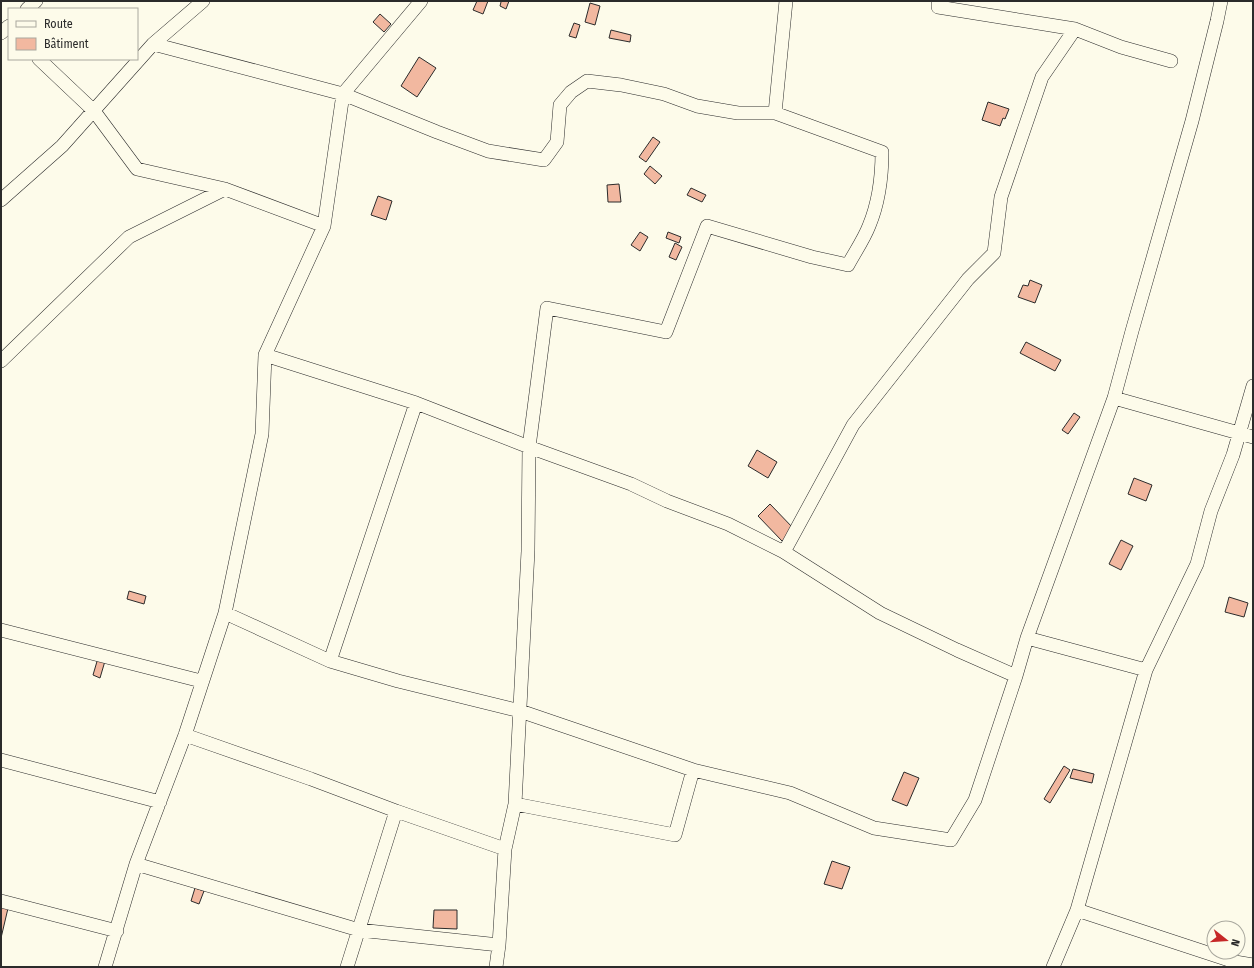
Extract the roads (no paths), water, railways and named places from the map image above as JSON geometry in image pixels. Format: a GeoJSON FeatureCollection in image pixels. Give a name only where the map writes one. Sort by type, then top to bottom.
{"type":"FeatureCollection","features":[{"type":"Feature","properties":{"kind":"street"},"geometry":{"type":"LineString","coordinates":[[28,8],[36,1]]}},
{"type":"Feature","properties":{"kind":"street"},"geometry":{"type":"LineString","coordinates":[[1,200],[62,146],[153,44],[203,1]]}},
{"type":"Feature","properties":{"kind":"street"},"geometry":{"type":"LineString","coordinates":[[105,967],[136,864],[160,802],[175,757],[185,735],[225,612],[262,434],[265,355],[324,226],[343,94],[421,1]]}},
{"type":"Feature","properties":{"kind":"street"},"geometry":{"type":"LineString","coordinates":[[775,113],[786,1]]}},
{"type":"Feature","properties":{"kind":"street"},"geometry":{"type":"LineString","coordinates":[[938,1],[938,7],[1075,29],[1121,47],[1171,61]]}},
{"type":"Feature","properties":{"kind":"street"},"geometry":{"type":"LineString","coordinates":[[225,612],[330,661],[398,681],[520,712],[693,770],[790,793],[874,828],[951,840],[975,800],[1027,638],[1114,398],[1192,121],[1221,1]]}},
{"type":"Feature","properties":{"kind":"street"},"geometry":{"type":"LineString","coordinates":[[784,552],[853,425],[968,279],[994,253],[1001,197],[1042,77],[1075,29]]}},
{"type":"Feature","properties":{"kind":"street"},"geometry":{"type":"LineString","coordinates":[[153,44],[343,94],[488,151],[544,160],[558,142],[560,105],[571,92],[587,81],[621,85],[664,94],[697,106],[738,113],[775,113],[882,152],[882,178],[877,204],[869,227],[848,265],[812,257],[707,226],[666,332],[547,308],[529,447],[528,551],[515,804],[505,849],[499,946],[496,967]]}},
{"type":"Feature","properties":{"kind":"street"},"geometry":{"type":"LineString","coordinates":[[40,60],[94,111],[137,169],[225,188],[324,226]]}},
{"type":"Feature","properties":{"kind":"street"},"geometry":{"type":"LineString","coordinates":[[1,361],[129,238],[225,188]]}},
{"type":"Feature","properties":{"kind":"street"},"geometry":{"type":"LineString","coordinates":[[265,355],[416,403],[529,447],[631,484],[667,501],[728,524],[784,552],[880,613],[956,650],[1016,676]]}},
{"type":"Feature","properties":{"kind":"street"},"geometry":{"type":"LineString","coordinates":[[1053,967],[1077,910],[1146,670],[1197,564],[1211,511],[1240,434],[1253,386]]}},
{"type":"Feature","properties":{"kind":"street"},"geometry":{"type":"LineString","coordinates":[[1114,398],[1253,437]]}},
{"type":"Feature","properties":{"kind":"street"},"geometry":{"type":"LineString","coordinates":[[330,661],[416,403]]}},
{"type":"Feature","properties":{"kind":"street"},"geometry":{"type":"LineString","coordinates":[[1,630],[202,681]]}},
{"type":"Feature","properties":{"kind":"street"},"geometry":{"type":"LineString","coordinates":[[1027,638],[1146,670]]}},
{"type":"Feature","properties":{"kind":"street"},"geometry":{"type":"LineString","coordinates":[[185,735],[505,849]]}},
{"type":"Feature","properties":{"kind":"street"},"geometry":{"type":"LineString","coordinates":[[1,760],[160,802]]}},
{"type":"Feature","properties":{"kind":"street"},"geometry":{"type":"LineString","coordinates":[[515,804],[675,835],[693,770]]}},
{"type":"Feature","properties":{"kind":"street"},"geometry":{"type":"LineString","coordinates":[[347,967],[396,811]]}},
{"type":"Feature","properties":{"kind":"street"},"geometry":{"type":"LineString","coordinates":[[136,864],[359,930],[499,946]]}},
{"type":"Feature","properties":{"kind":"street"},"geometry":{"type":"LineString","coordinates":[[1,901],[117,931]]}},
{"type":"Feature","properties":{"kind":"street"},"geometry":{"type":"LineString","coordinates":[[1077,910],[1235,962],[1253,965]]}}]}
